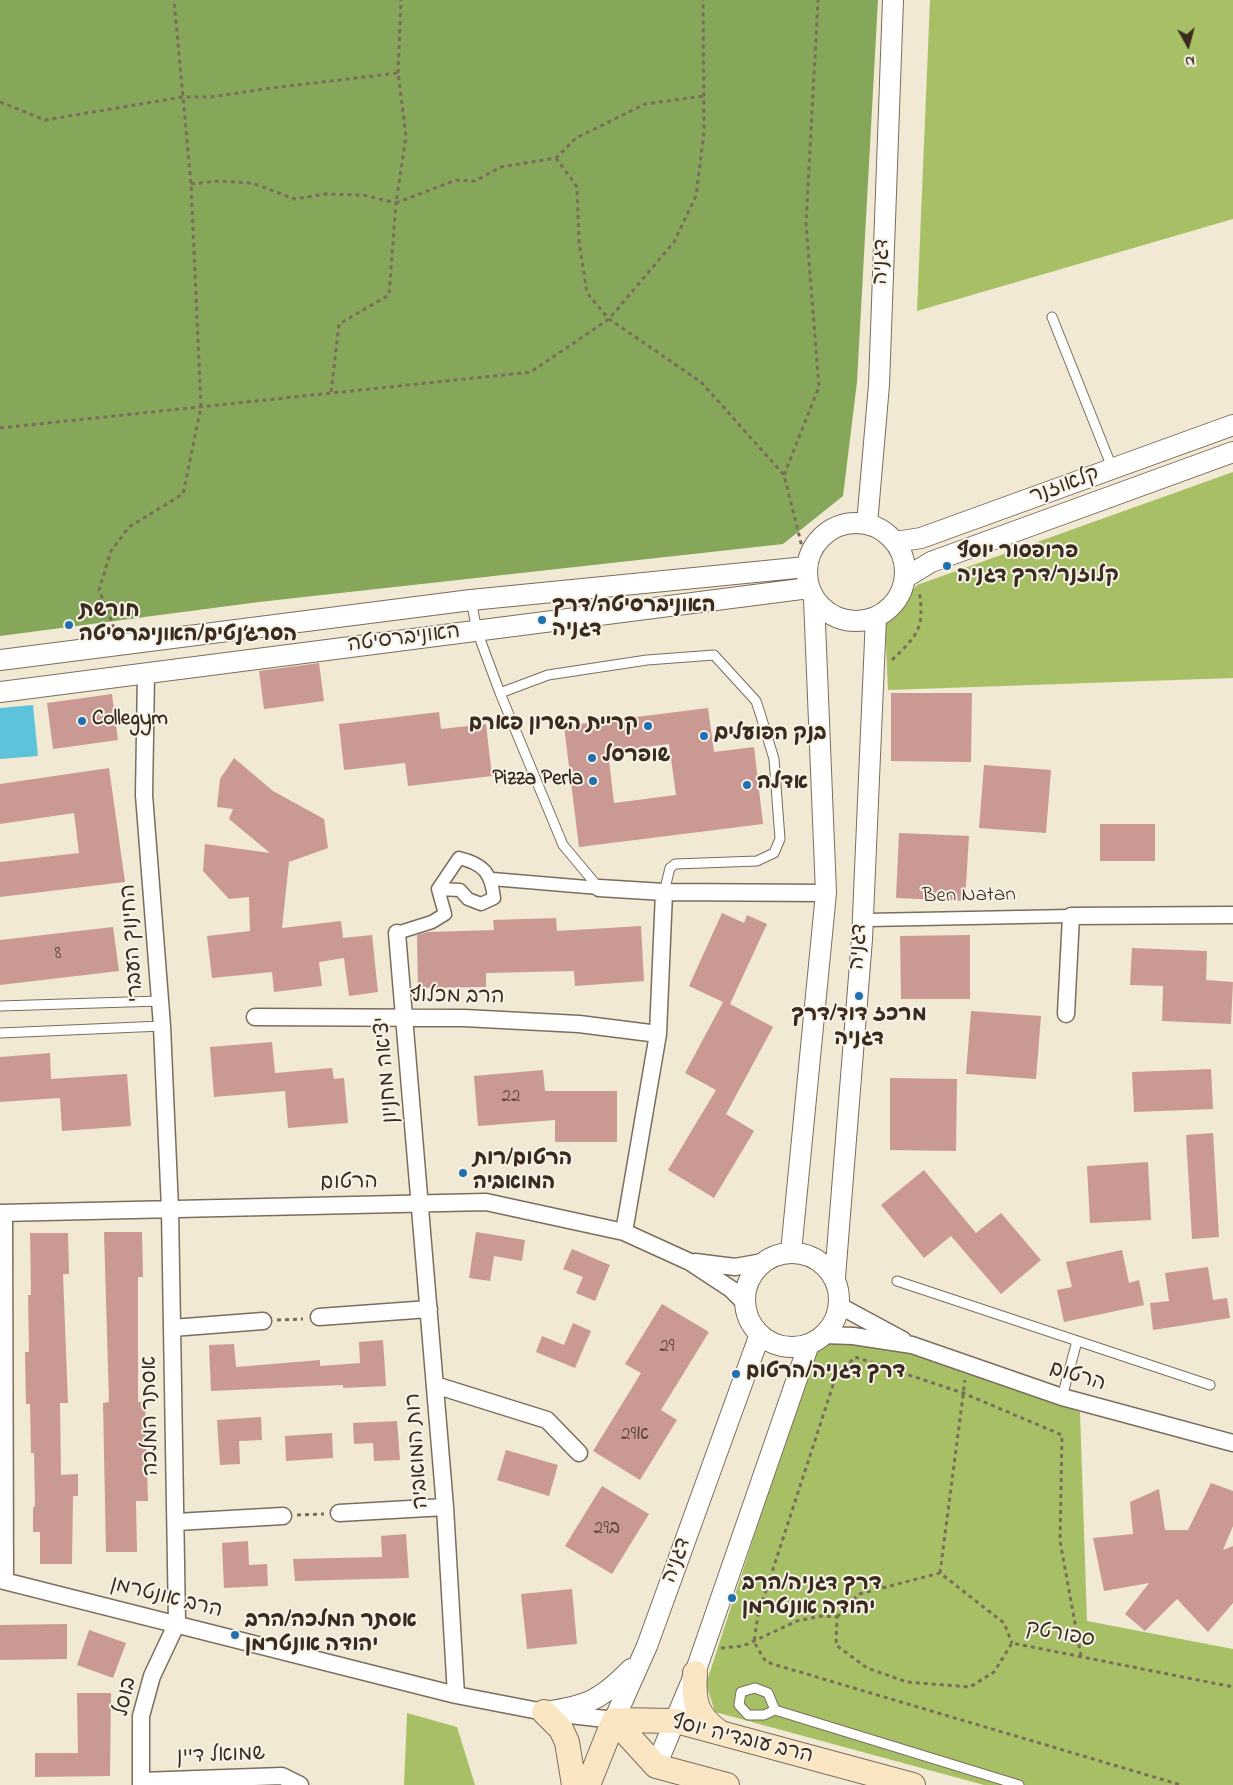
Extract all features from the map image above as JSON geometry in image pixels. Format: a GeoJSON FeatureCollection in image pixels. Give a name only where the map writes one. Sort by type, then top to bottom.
{"type":"FeatureCollection","features":[{"type":"Feature","properties":{"kind":"main road"},"geometry":{"type":"LineString","coordinates":[[695,1673],[694,1689],[699,1712],[708,1724],[721,1733]]}},
{"type":"Feature","properties":{"kind":"main road"},"geometry":{"type":"LineString","coordinates":[[544,1712],[561,1729],[567,1742],[574,1785]]}},
{"type":"Feature","properties":{"kind":"main road","name":"הרב עובדיה יוסף"},"geometry":{"type":"LineString","coordinates":[[614,1720],[676,1721],[913,1785]]}},
{"type":"Feature","properties":{"kind":"main road","name":"הרב עובדיה יוסף"},"geometry":{"type":"LineString","coordinates":[[614,1720],[652,1776]]}},
{"type":"Feature","properties":{"kind":"main road","name":"דגניה"},"geometry":{"type":"LineString","coordinates":[[588,1785],[614,1720]]}},
{"type":"Feature","properties":{"kind":"main road"},"geometry":{"type":"LineString","coordinates":[[652,1776],[727,1785]]}},
{"type":"Feature","properties":{"kind":"street","name":"דגניה"},"geometry":{"type":"LineString","coordinates":[[868,524],[879,385],[893,0]]}},
{"type":"Feature","properties":{"kind":"street","name":"קלאוזנר"},"geometry":{"type":"LineString","coordinates":[[895,542],[921,538],[1113,471],[1233,425]]}},
{"type":"Feature","properties":{"kind":"street","name":"קלאוזנר"},"geometry":{"type":"LineString","coordinates":[[905,578],[931,562],[1233,452]]}},
{"type":"Feature","properties":{"kind":"street"},"geometry":{"type":"LineString","coordinates":[[850,523],[868,524],[882,530],[895,542],[904,560],[905,578],[900,593],[890,607],[876,617],[859,621],[842,619],[826,612],[812,594],[806,567],[810,552],[820,538],[834,528],[850,523]]}},
{"type":"Feature","properties":{"kind":"street","name":"האוניברסיטה"},"geometry":{"type":"LineString","coordinates":[[0,660],[471,600],[806,567]]}},
{"type":"Feature","properties":{"kind":"street","name":"דגניה"},"geometry":{"type":"LineString","coordinates":[[791,1252],[826,893],[812,594]]}},
{"type":"Feature","properties":{"kind":"street","name":"האוניברסיטה"},"geometry":{"type":"LineString","coordinates":[[0,692],[477,631],[812,594]]}},
{"type":"Feature","properties":{"kind":"street","name":"דגניה"},"geometry":{"type":"LineString","coordinates":[[835,1277],[862,939],[876,617]]}},
{"type":"Feature","properties":{"kind":"street","name":"החינוך העברי"},"geometry":{"type":"LineString","coordinates":[[146,674],[144,795],[162,1026],[170,1209]]}},
{"type":"Feature","properties":{"kind":"street"},"geometry":{"type":"LineString","coordinates":[[397,933],[432,922],[445,914],[438,889],[459,858],[476,862],[492,879],[494,898],[481,904],[468,899],[460,890],[438,889]]}},
{"type":"Feature","properties":{"kind":"street"},"geometry":{"type":"LineString","coordinates":[[492,879],[664,892],[826,893]]}},
{"type":"Feature","properties":{"kind":"street"},"geometry":{"type":"LineString","coordinates":[[624,1232],[658,1034],[664,892]]}},
{"type":"Feature","properties":{"kind":"street","name":"Ben Natan"},"geometry":{"type":"LineString","coordinates":[[868,920],[1233,915]]}},
{"type":"Feature","properties":{"kind":"street"},"geometry":{"type":"LineString","coordinates":[[1066,1014],[1071,916]]}},
{"type":"Feature","properties":{"kind":"street","name":"יציאה מחניון"},"geometry":{"type":"LineString","coordinates":[[397,933],[406,1018],[420,1203]]}},
{"type":"Feature","properties":{"kind":"street","name":"הרב מכלוף"},"geometry":{"type":"LineString","coordinates":[[255,1018],[464,1018],[578,1024],[658,1034]]}},
{"type":"Feature","properties":{"kind":"street","name":"הרטום"},"geometry":{"type":"LineString","coordinates":[[2,1213],[486,1202],[624,1232],[690,1262],[731,1289],[745,1303]]}},
{"type":"Feature","properties":{"kind":"street","name":"רות המואביה"},"geometry":{"type":"LineString","coordinates":[[420,1203],[444,1507],[456,1695]]}},
{"type":"Feature","properties":{"kind":"street","name":"אסתר המלכה"},"geometry":{"type":"LineString","coordinates":[[170,1209],[178,1623]]}},
{"type":"Feature","properties":{"kind":"street"},"geometry":{"type":"LineString","coordinates":[[2,1213],[2,1580]]}},
{"type":"Feature","properties":{"kind":"street"},"geometry":{"type":"LineString","coordinates":[[652,1776],[695,1673],[816,1340],[834,1322],[840,1306],[835,1277],[824,1264],[808,1255],[791,1252],[778,1254],[763,1262],[749,1280],[745,1303],[747,1314],[760,1334],[778,1344],[793,1346],[816,1340]]}},
{"type":"Feature","properties":{"kind":"street","name":"הרטום"},"geometry":{"type":"LineString","coordinates":[[690,1262],[735,1267],[763,1262]]}},
{"type":"Feature","properties":{"kind":"street","name":"הרטום"},"geometry":{"type":"LineString","coordinates":[[840,1306],[912,1345],[1062,1397],[1233,1442]]}},
{"type":"Feature","properties":{"kind":"street"},"geometry":{"type":"LineString","coordinates":[[319,1317],[429,1309]]}},
{"type":"Feature","properties":{"kind":"street"},"geometry":{"type":"LineString","coordinates":[[172,1328],[263,1322]]}},
{"type":"Feature","properties":{"kind":"street","name":"דגניה"},"geometry":{"type":"LineString","coordinates":[[614,1720],[647,1646],[760,1334]]}},
{"type":"Feature","properties":{"kind":"street","name":"הרטום"},"geometry":{"type":"LineString","coordinates":[[816,1340],[852,1336],[912,1345]]}},
{"type":"Feature","properties":{"kind":"street"},"geometry":{"type":"LineString","coordinates":[[435,1385],[547,1420],[579,1453]]}},
{"type":"Feature","properties":{"kind":"street"},"geometry":{"type":"LineString","coordinates":[[339,1513],[444,1507]]}},
{"type":"Feature","properties":{"kind":"street"},"geometry":{"type":"LineString","coordinates":[[176,1522],[283,1516]]}},
{"type":"Feature","properties":{"kind":"street","name":"הרב אונטרמן"},"geometry":{"type":"LineString","coordinates":[[2,1580],[178,1623],[456,1695],[544,1712],[614,1720]]}},
{"type":"Feature","properties":{"kind":"street","name":"בוסל"},"geometry":{"type":"LineString","coordinates":[[141,1783],[141,1716],[152,1676],[178,1623]]}},
{"type":"Feature","properties":{"kind":"street"},"geometry":{"type":"LineString","coordinates":[[544,1712],[575,1708],[593,1701],[611,1690],[632,1668],[647,1646]]}},
{"type":"Feature","properties":{"kind":"street","name":"שמואל דיין"},"geometry":{"type":"LineString","coordinates":[[141,1783],[282,1776],[300,1785]]}},
{"type":"Feature","properties":{"kind":"lane"},"geometry":{"type":"LineString","coordinates":[[1052,317],[1113,471]]}},
{"type":"Feature","properties":{"kind":"lane"},"geometry":{"type":"LineString","coordinates":[[471,600],[477,631],[500,693],[564,845],[600,888]]}},
{"type":"Feature","properties":{"kind":"lane"},"geometry":{"type":"LineString","coordinates":[[500,693],[548,675],[648,660],[714,655],[756,701],[774,760],[780,839],[774,853],[757,861],[675,864],[670,868],[664,892]]}},
{"type":"Feature","properties":{"kind":"lane"},"geometry":{"type":"LineString","coordinates":[[0,1006],[160,1001]]}},
{"type":"Feature","properties":{"kind":"lane"},"geometry":{"type":"LineString","coordinates":[[0,1033],[162,1026]]}},
{"type":"Feature","properties":{"kind":"lane"},"geometry":{"type":"LineString","coordinates":[[898,1281],[1210,1385]]}},
{"type":"Feature","properties":{"kind":"lane"},"geometry":{"type":"LineString","coordinates":[[1062,1397],[1077,1341]]}},
{"type":"Feature","properties":{"kind":"lane"},"geometry":{"type":"LineString","coordinates":[[775,1710],[1019,1785]]}},
{"type":"Feature","properties":{"kind":"path"},"geometry":{"type":"LineString","coordinates":[[120,645],[99,590],[111,551],[129,527],[183,494],[201,407],[192,184],[174,0]]}},
{"type":"Feature","properties":{"kind":"path"},"geometry":{"type":"LineString","coordinates":[[331,393],[339,324],[389,295],[396,203],[406,136],[398,73],[402,0]]}},
{"type":"Feature","properties":{"kind":"path"},"geometry":{"type":"LineString","coordinates":[[0,428],[531,372],[609,319],[674,242],[696,196],[704,132],[703,0]]}},
{"type":"Feature","properties":{"kind":"path"},"geometry":{"type":"LineString","coordinates":[[784,475],[819,386],[806,224],[818,0]]}},
{"type":"Feature","properties":{"kind":"path"},"geometry":{"type":"LineString","coordinates":[[0,102],[45,120],[183,97],[211,98],[271,88],[398,73]]}},
{"type":"Feature","properties":{"kind":"path"},"geometry":{"type":"LineString","coordinates":[[192,184],[218,181],[252,183],[295,199],[325,194],[363,195],[396,203],[456,180],[475,181],[501,167],[556,158],[576,138],[646,104],[704,96]]}},
{"type":"Feature","properties":{"kind":"path"},"geometry":{"type":"LineString","coordinates":[[556,158],[577,187],[579,242],[588,294],[609,319],[701,382],[784,475],[806,567]]}},
{"type":"Feature","properties":{"kind":"path"},"geometry":{"type":"LineString","coordinates":[[263,1322],[319,1317]]}},
{"type":"Feature","properties":{"kind":"path"},"geometry":{"type":"LineString","coordinates":[[1081,1656],[1060,1540],[1062,1435],[963,1393],[855,1357],[836,1376],[758,1615],[754,1642],[766,1662],[1181,1785]]}},
{"type":"Feature","properties":{"kind":"path"},"geometry":{"type":"LineString","coordinates":[[940,1573],[967,1364]]}},
{"type":"Feature","properties":{"kind":"path"},"geometry":{"type":"LineString","coordinates":[[283,1516],[339,1513]]}},
{"type":"Feature","properties":{"kind":"path"},"geometry":{"type":"LineString","coordinates":[[704,1649],[743,1646],[778,1628],[797,1621],[821,1616],[837,1617],[859,1594],[940,1573]]}},
{"type":"Feature","properties":{"kind":"path"},"geometry":{"type":"LineString","coordinates":[[940,1573],[1004,1624],[1012,1643]]}},
{"type":"Feature","properties":{"kind":"path","name":"ספורטק"},"geometry":{"type":"LineString","coordinates":[[837,1617],[836,1645],[867,1668],[907,1682],[970,1687],[994,1672],[1012,1643],[1233,1687]]}},
{"type":"Feature","properties":{"kind":"green space"},"geometry":{"type":"Polygon","coordinates":[[[0,0],[878,0],[857,382],[843,496],[783,544],[259,602],[0,636],[0,0]]]}},
{"type":"Feature","properties":{"kind":"green space"},"geometry":{"type":"Polygon","coordinates":[[[930,0],[1233,0],[1233,219],[917,311],[930,0]]]}},
{"type":"Feature","properties":{"kind":"green space"},"geometry":{"type":"Polygon","coordinates":[[[1233,472],[1233,678],[888,690],[885,623],[917,585],[1233,472]]]}},
{"type":"Feature","properties":{"kind":"green space"},"geometry":{"type":"Polygon","coordinates":[[[848,1332],[1080,1412],[1087,1621],[1233,1649],[1233,1785],[984,1785],[715,1712],[706,1684],[813,1355],[848,1332]]]}},
{"type":"Feature","properties":{"kind":"green space"},"geometry":{"type":"Polygon","coordinates":[[[407,1713],[457,1727],[475,1785],[404,1785],[407,1713]]]}},
{"type":"Feature","properties":{"kind":"water","name":"Collegym"},"geometry":{"type":"Polygon","coordinates":[[[33,705],[38,756],[0,759],[0,708],[33,705]]]}},
{"type":"Feature","properties":{"kind":"building"},"geometry":{"type":"Polygon","coordinates":[[[319,663],[324,701],[264,709],[259,671],[319,663]]]}},
{"type":"Feature","properties":{"kind":"building"},"geometry":{"type":"Polygon","coordinates":[[[891,693],[972,693],[971,762],[891,761],[891,693]]]}},
{"type":"Feature","properties":{"kind":"building","name":"Collegym"},"geometry":{"type":"Polygon","coordinates":[[[112,694],[118,740],[53,749],[47,703],[112,694]]]}},
{"type":"Feature","properties":{"kind":"building"},"geometry":{"type":"Polygon","coordinates":[[[708,708],[714,752],[754,747],[763,824],[579,847],[564,726],[708,708]],[[669,744],[608,752],[614,803],[676,795],[669,744]]]}},
{"type":"Feature","properties":{"kind":"building"},"geometry":{"type":"Polygon","coordinates":[[[439,712],[441,729],[486,724],[492,776],[408,786],[405,763],[344,770],[339,724],[439,712]]]}},
{"type":"Feature","properties":{"kind":"building"},"geometry":{"type":"Polygon","coordinates":[[[234,758],[273,791],[324,819],[328,848],[289,862],[282,928],[341,921],[343,938],[372,935],[378,992],[349,996],[344,958],[319,962],[322,986],[274,992],[272,972],[212,978],[207,936],[250,931],[249,897],[229,899],[203,871],[205,844],[270,853],[229,819],[233,809],[217,807],[220,779],[234,758]]]}},
{"type":"Feature","properties":{"kind":"building"},"geometry":{"type":"Polygon","coordinates":[[[984,765],[1051,770],[1046,833],[979,828],[984,765]]]}},
{"type":"Feature","properties":{"kind":"building"},"geometry":{"type":"Polygon","coordinates":[[[109,768],[125,882],[0,897],[0,862],[79,853],[74,813],[0,824],[0,784],[109,768]]]}},
{"type":"Feature","properties":{"kind":"building"},"geometry":{"type":"Polygon","coordinates":[[[1100,824],[1155,824],[1155,861],[1100,861],[1100,824]]]}},
{"type":"Feature","properties":{"kind":"building"},"geometry":{"type":"Polygon","coordinates":[[[899,833],[969,836],[965,901],[896,898],[899,833]]]}},
{"type":"Feature","properties":{"kind":"building"},"geometry":{"type":"Polygon","coordinates":[[[722,913],[744,923],[747,915],[767,924],[730,1004],[773,1027],[726,1114],[754,1131],[714,1198],[668,1170],[716,1090],[685,1073],[723,1002],[689,986],[722,913]]]}},
{"type":"Feature","properties":{"kind":"building"},"geometry":{"type":"Polygon","coordinates":[[[556,918],[557,931],[641,926],[644,981],[575,986],[574,971],[486,973],[486,987],[418,988],[417,935],[428,932],[494,930],[493,920],[556,918]]]}},
{"type":"Feature","properties":{"kind":"building"},"geometry":{"type":"Polygon","coordinates":[[[113,927],[119,971],[0,985],[0,940],[113,927]]]}},
{"type":"Feature","properties":{"kind":"building"},"geometry":{"type":"Polygon","coordinates":[[[970,935],[970,999],[901,999],[900,936],[970,935]]]}},
{"type":"Feature","properties":{"kind":"building"},"geometry":{"type":"Polygon","coordinates":[[[1132,948],[1207,951],[1206,980],[1233,982],[1231,1024],[1162,1021],[1163,986],[1130,985],[1132,948]]]}},
{"type":"Feature","properties":{"kind":"building"},"geometry":{"type":"Polygon","coordinates":[[[971,1011],[1041,1016],[1036,1079],[966,1074],[971,1011]]]}},
{"type":"Feature","properties":{"kind":"building"},"geometry":{"type":"Polygon","coordinates":[[[272,1042],[275,1073],[332,1068],[334,1079],[344,1078],[348,1123],[288,1128],[285,1091],[214,1097],[210,1047],[272,1042]]]}},
{"type":"Feature","properties":{"kind":"building"},"geometry":{"type":"Polygon","coordinates":[[[50,1053],[51,1079],[127,1074],[131,1126],[62,1131],[60,1098],[0,1102],[0,1057],[50,1053]]]}},
{"type":"Feature","properties":{"kind":"building"},"geometry":{"type":"Polygon","coordinates":[[[1211,1069],[1213,1109],[1134,1112],[1132,1072],[1211,1069]]]}},
{"type":"Feature","properties":{"kind":"building"},"geometry":{"type":"Polygon","coordinates":[[[543,1070],[545,1091],[617,1091],[617,1142],[555,1142],[555,1120],[478,1126],[474,1076],[543,1070]]]}},
{"type":"Feature","properties":{"kind":"building"},"geometry":{"type":"Polygon","coordinates":[[[890,1078],[957,1079],[956,1151],[890,1150],[890,1078]]]}},
{"type":"Feature","properties":{"kind":"building"},"geometry":{"type":"Polygon","coordinates":[[[1213,1133],[1219,1237],[1192,1239],[1186,1135],[1213,1133]]]}},
{"type":"Feature","properties":{"kind":"building"},"geometry":{"type":"Polygon","coordinates":[[[1148,1162],[1151,1220],[1090,1223],[1087,1166],[1148,1162]]]}},
{"type":"Feature","properties":{"kind":"building"},"geometry":{"type":"Polygon","coordinates":[[[924,1170],[976,1233],[1001,1213],[1041,1260],[1001,1294],[951,1236],[924,1258],[881,1205],[924,1170]]]}},
{"type":"Feature","properties":{"kind":"building"},"geometry":{"type":"Polygon","coordinates":[[[104,1232],[142,1232],[143,1277],[138,1277],[138,1402],[145,1402],[148,1501],[136,1501],[137,1552],[106,1552],[103,1403],[109,1402],[104,1232]]]}},
{"type":"Feature","properties":{"kind":"building"},"geometry":{"type":"Polygon","coordinates":[[[476,1232],[525,1240],[522,1261],[494,1256],[490,1281],[469,1278],[476,1232]]]}},
{"type":"Feature","properties":{"kind":"building"},"geometry":{"type":"Polygon","coordinates":[[[30,1233],[68,1233],[69,1274],[63,1274],[68,1403],[60,1403],[61,1475],[78,1474],[78,1496],[73,1496],[72,1564],[40,1564],[40,1532],[33,1532],[33,1507],[35,1507],[34,1453],[31,1453],[30,1404],[26,1404],[25,1352],[29,1352],[28,1295],[31,1295],[30,1233]]]}},
{"type":"Feature","properties":{"kind":"building"},"geometry":{"type":"Polygon","coordinates":[[[572,1249],[610,1265],[595,1301],[576,1293],[583,1277],[563,1269],[572,1249]]]}},
{"type":"Feature","properties":{"kind":"building"},"geometry":{"type":"Polygon","coordinates":[[[1122,1250],[1129,1283],[1139,1280],[1144,1305],[1064,1322],[1057,1290],[1072,1287],[1066,1262],[1122,1250]]]}},
{"type":"Feature","properties":{"kind":"building"},"geometry":{"type":"Polygon","coordinates":[[[1208,1267],[1213,1300],[1227,1298],[1230,1318],[1153,1330],[1150,1303],[1169,1301],[1165,1273],[1208,1267]]]}},
{"type":"Feature","properties":{"kind":"building"},"geometry":{"type":"Polygon","coordinates":[[[662,1304],[709,1332],[661,1410],[677,1420],[640,1480],[593,1451],[641,1373],[625,1364],[662,1304]]]}},
{"type":"Feature","properties":{"kind":"building"},"geometry":{"type":"Polygon","coordinates":[[[573,1323],[591,1331],[575,1368],[536,1352],[542,1336],[564,1345],[573,1323]]]}},
{"type":"Feature","properties":{"kind":"building"},"geometry":{"type":"Polygon","coordinates":[[[383,1340],[386,1386],[343,1388],[343,1385],[211,1391],[209,1345],[234,1344],[236,1367],[320,1360],[320,1366],[360,1363],[359,1342],[383,1340]]]}},
{"type":"Feature","properties":{"kind":"building"},"geometry":{"type":"Polygon","coordinates":[[[261,1417],[262,1440],[239,1441],[240,1464],[220,1465],[217,1420],[261,1417]]]}},
{"type":"Feature","properties":{"kind":"building"},"geometry":{"type":"Polygon","coordinates":[[[397,1421],[400,1460],[374,1461],[373,1443],[354,1444],[353,1423],[397,1421]]]}},
{"type":"Feature","properties":{"kind":"building"},"geometry":{"type":"Polygon","coordinates":[[[332,1433],[333,1458],[286,1461],[285,1436],[332,1433]]]}},
{"type":"Feature","properties":{"kind":"building"},"geometry":{"type":"Polygon","coordinates":[[[506,1450],[558,1465],[549,1496],[497,1480],[506,1450]]]}},
{"type":"Feature","properties":{"kind":"building"},"geometry":{"type":"Polygon","coordinates":[[[1211,1483],[1233,1491],[1233,1526],[1223,1550],[1233,1546],[1233,1603],[1208,1632],[1177,1599],[1145,1631],[1125,1614],[1149,1583],[1104,1591],[1093,1538],[1133,1534],[1130,1502],[1159,1489],[1165,1530],[1188,1530],[1211,1483]]]}},
{"type":"Feature","properties":{"kind":"building"},"geometry":{"type":"Polygon","coordinates":[[[602,1486],[649,1514],[612,1574],[565,1546],[602,1486]]]}},
{"type":"Feature","properties":{"kind":"building"},"geometry":{"type":"Polygon","coordinates":[[[406,1534],[409,1578],[295,1581],[293,1559],[382,1557],[381,1536],[406,1534]]]}},
{"type":"Feature","properties":{"kind":"building"},"geometry":{"type":"Polygon","coordinates":[[[248,1541],[249,1565],[267,1564],[268,1586],[224,1588],[222,1543],[248,1541]]]}},
{"type":"Feature","properties":{"kind":"building"},"geometry":{"type":"Polygon","coordinates":[[[572,1589],[577,1644],[527,1649],[521,1594],[572,1589]]]}},
{"type":"Feature","properties":{"kind":"building"},"geometry":{"type":"Polygon","coordinates":[[[67,1624],[67,1659],[0,1660],[0,1625],[67,1624]]]}},
{"type":"Feature","properties":{"kind":"building"},"geometry":{"type":"Polygon","coordinates":[[[89,1630],[126,1643],[113,1678],[77,1665],[89,1630]]]}},
{"type":"Feature","properties":{"kind":"building"},"geometry":{"type":"Polygon","coordinates":[[[77,1693],[111,1693],[110,1776],[35,1777],[35,1753],[78,1753],[77,1693]]]}},
{"type":"Feature","properties":{"kind":"place","name":"פרופסור יוסף קלוזנר/דרך דגניה"},"geometry":{"type":"Point","coordinates":[947,566]}},
{"type":"Feature","properties":{"kind":"place","name":"האוניברסיטה/דרך דגניה"},"geometry":{"type":"Point","coordinates":[542,620]}},
{"type":"Feature","properties":{"kind":"place","name":"חורשת הסרג׳נטים/האוניברסיטה"},"geometry":{"type":"Point","coordinates":[69,625]}},
{"type":"Feature","properties":{"kind":"place","name":"Collegym"},"geometry":{"type":"Point","coordinates":[82,721]}},
{"type":"Feature","properties":{"kind":"place","name":"קריית השרון פארם"},"geometry":{"type":"Point","coordinates":[648,726]}},
{"type":"Feature","properties":{"kind":"place","name":"בנק הפועלים"},"geometry":{"type":"Point","coordinates":[704,736]}},
{"type":"Feature","properties":{"kind":"place","name":"שופרסל"},"geometry":{"type":"Point","coordinates":[592,758]}},
{"type":"Feature","properties":{"kind":"place","name":"Pizza Perla"},"geometry":{"type":"Point","coordinates":[593,781]}},
{"type":"Feature","properties":{"kind":"place","name":"אדלה"},"geometry":{"type":"Point","coordinates":[747,785]}},
{"type":"Feature","properties":{"kind":"place","name":"מרכז דוד/דרך דגניה"},"geometry":{"type":"Point","coordinates":[859,996]}},
{"type":"Feature","properties":{"kind":"place","name":"הרטום/רות המואביה"},"geometry":{"type":"Point","coordinates":[463,1173]}},
{"type":"Feature","properties":{"kind":"place","name":"דרך דגניה/הרטום"},"geometry":{"type":"Point","coordinates":[736,1374]}},
{"type":"Feature","properties":{"kind":"place","name":"דרך דגניה/הרב יהודה אונטרמן"},"geometry":{"type":"Point","coordinates":[732,1598]}},
{"type":"Feature","properties":{"kind":"place","name":"אסתר המלכה/הרב יהודה אונטרמן"},"geometry":{"type":"Point","coordinates":[235,1635]}}]}
